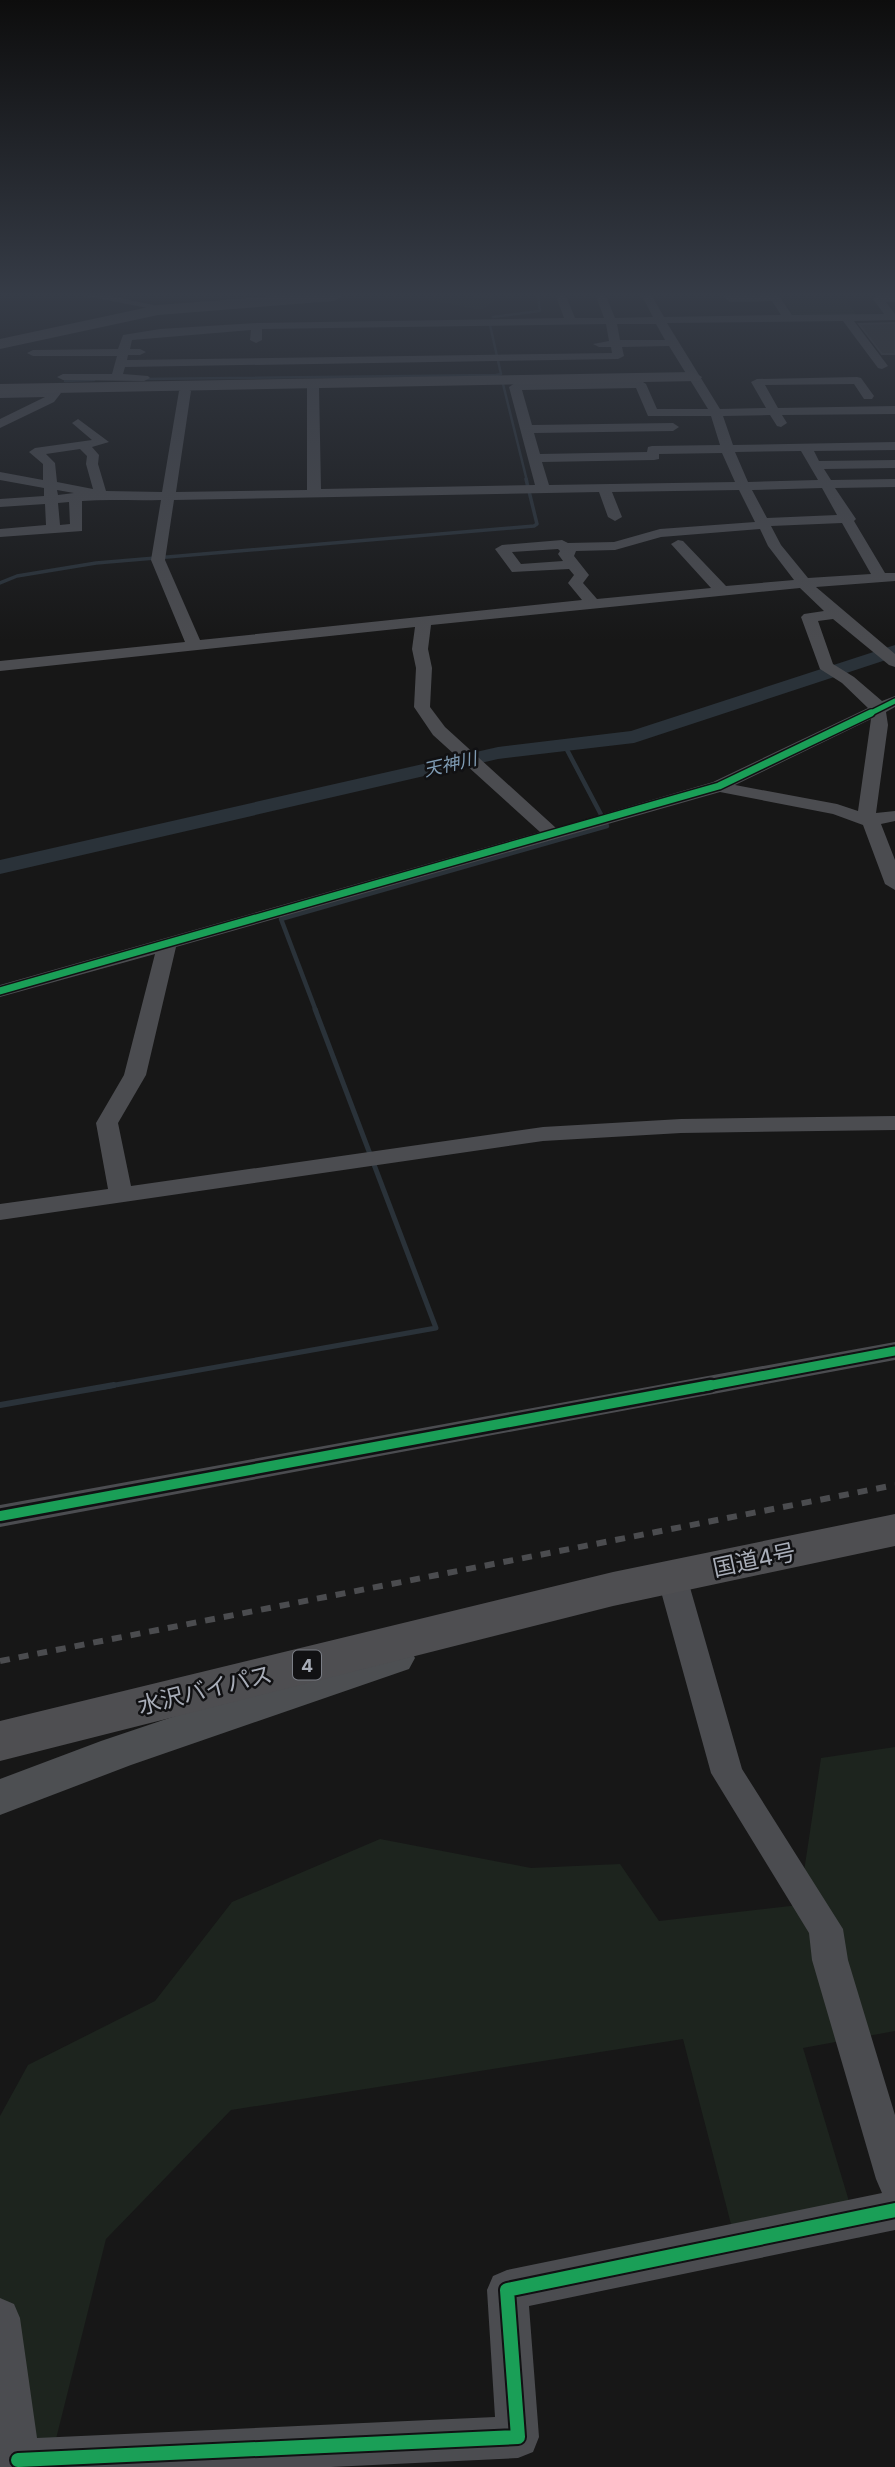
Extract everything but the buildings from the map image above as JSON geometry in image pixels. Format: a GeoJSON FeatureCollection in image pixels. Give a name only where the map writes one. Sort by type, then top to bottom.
{"type":"FeatureCollection","features":[{"type":"Feature","properties":{"kind":"highway","name":"国道4号"},"geometry":{"type":"LineString","coordinates":[[614,1590],[895,1530]]}},
{"type":"Feature","properties":{"kind":"highway","name":"水沢バイパス"},"geometry":{"type":"LineString","coordinates":[[0,1741],[614,1590]]}},
{"type":"Feature","properties":{"kind":"main road"},"geometry":{"type":"LineString","coordinates":[[0,1797],[251,1706],[614,1590]]}},
{"type":"Feature","properties":{"kind":"street"},"geometry":{"type":"LineString","coordinates":[[0,424],[26,411]]}},
{"type":"Feature","properties":{"kind":"street"},"geometry":{"type":"LineString","coordinates":[[182,411],[159,558],[194,645]]}},
{"type":"Feature","properties":{"kind":"street"},"geometry":{"type":"LineString","coordinates":[[313,411],[314,494]]}},
{"type":"Feature","properties":{"kind":"street"},"geometry":{"type":"LineString","coordinates":[[529,411],[527,429],[537,443],[534,458],[545,473],[534,490]]}},
{"type":"Feature","properties":{"kind":"street"},"geometry":{"type":"LineString","coordinates":[[645,411],[827,411]]}},
{"type":"Feature","properties":{"kind":"street"},"geometry":{"type":"LineString","coordinates":[[716,412],[716,426],[743,486],[746,503],[763,523],[775,546],[804,583],[836,614],[895,662]]}},
{"type":"Feature","properties":{"kind":"street"},"geometry":{"type":"LineString","coordinates":[[774,412],[784,427],[798,427]]}},
{"type":"Feature","properties":{"kind":"street"},"geometry":{"type":"LineString","coordinates":[[0,414],[22,413]]}},
{"type":"Feature","properties":{"kind":"street"},"geometry":{"type":"LineString","coordinates":[[31,531],[52,485],[49,463],[35,452],[103,442],[78,427]]}},
{"type":"Feature","properties":{"kind":"street"},"geometry":{"type":"LineString","coordinates":[[644,427],[665,487]]}},
{"type":"Feature","properties":{"kind":"street"},"geometry":{"type":"LineString","coordinates":[[527,429],[683,427]]}},
{"type":"Feature","properties":{"kind":"street"},"geometry":{"type":"LineString","coordinates":[[622,442],[652,449]]}},
{"type":"Feature","properties":{"kind":"street"},"geometry":{"type":"LineString","coordinates":[[76,505],[77,528],[5,532],[5,510],[76,505],[98,511],[97,495],[100,490],[92,464],[93,455],[83,445]]}},
{"type":"Feature","properties":{"kind":"street"},"geometry":{"type":"LineString","coordinates":[[534,458],[652,449],[895,446]]}},
{"type":"Feature","properties":{"kind":"street"},"geometry":{"type":"LineString","coordinates":[[805,447],[888,578]]}},
{"type":"Feature","properties":{"kind":"street"},"geometry":{"type":"LineString","coordinates":[[816,465],[895,464]]}},
{"type":"Feature","properties":{"kind":"street"},"geometry":{"type":"LineString","coordinates":[[0,476],[117,497],[895,483]]}},
{"type":"Feature","properties":{"kind":"street"},"geometry":{"type":"LineString","coordinates":[[30,481],[41,509],[53,529]]}},
{"type":"Feature","properties":{"kind":"street"},"geometry":{"type":"LineString","coordinates":[[604,488],[615,517]]}},
{"type":"Feature","properties":{"kind":"street"},"geometry":{"type":"LineString","coordinates":[[565,547],[615,547],[657,528],[711,522],[763,523],[849,519]]}},
{"type":"Feature","properties":{"kind":"street"},"geometry":{"type":"LineString","coordinates":[[618,533],[635,540]]}},
{"type":"Feature","properties":{"kind":"street"},"geometry":{"type":"LineString","coordinates":[[573,564],[517,569],[502,549],[562,544],[570,553],[565,554],[582,575],[575,583],[593,604]]}},
{"type":"Feature","properties":{"kind":"street"},"geometry":{"type":"LineString","coordinates":[[678,544],[722,591]]}},
{"type":"Feature","properties":{"kind":"street"},"geometry":{"type":"LineString","coordinates":[[0,666],[722,591],[888,578]]}},
{"type":"Feature","properties":{"kind":"street"},"geometry":{"type":"LineString","coordinates":[[836,614],[808,617],[826,666],[874,702],[887,733],[869,788],[869,821],[895,884]]}},
{"type":"Feature","properties":{"kind":"street"},"geometry":{"type":"LineString","coordinates":[[424,621],[420,649],[424,668],[422,707],[439,732],[552,834]]}},
{"type":"Feature","properties":{"kind":"street"},"geometry":{"type":"LineString","coordinates":[[0,991],[719,786],[895,701]]}},
{"type":"Feature","properties":{"kind":"street"},"geometry":{"type":"LineString","coordinates":[[719,786],[754,795],[837,809],[869,821],[895,816]]}},
{"type":"Feature","properties":{"kind":"street"},"geometry":{"type":"LineString","coordinates":[[121,1195],[107,1123],[135,1075],[167,944]]}},
{"type":"Feature","properties":{"kind":"street"},"geometry":{"type":"LineString","coordinates":[[0,1212],[543,1134],[681,1126],[895,1123]]}},
{"type":"Feature","properties":{"kind":"street"},"geometry":{"type":"LineString","coordinates":[[0,1516],[895,1351]]}},
{"type":"Feature","properties":{"kind":"street"},"geometry":{"type":"LineString","coordinates":[[672,1577],[727,1773],[826,1929],[830,1960],[895,2179]]}},
{"type":"Feature","properties":{"kind":"street"},"geometry":{"type":"LineString","coordinates":[[0,2318],[19,2464],[518,2437],[508,2290],[895,2210]]}},
{"type":"Feature","properties":{"kind":"shaded area"},"geometry":{"type":"Polygon","coordinates":[[[895,1747],[895,2031],[803,2048],[860,2238],[732,2228],[683,2039],[231,2110],[106,2239],[49,2467],[0,2467],[0,2116],[28,2065],[155,2001],[232,1902],[380,1839],[531,1868],[620,1864],[659,1921],[799,1905],[821,1758],[895,1747]]]}},
{"type":"Feature","properties":{"kind":"waterway"},"geometry":{"type":"LineString","coordinates":[[510,411],[527,481]]}},
{"type":"Feature","properties":{"kind":"waterway"},"geometry":{"type":"LineString","coordinates":[[0,583],[17,576],[96,563],[534,526],[537,524],[526,479]]}},
{"type":"Feature","properties":{"kind":"waterway","name":"天神川"},"geometry":{"type":"LineString","coordinates":[[0,867],[498,753],[634,737],[895,651]]}},
{"type":"Feature","properties":{"kind":"waterway"},"geometry":{"type":"LineString","coordinates":[[316,1011],[281,919],[607,826],[565,746]]}},
{"type":"Feature","properties":{"kind":"waterway"},"geometry":{"type":"LineString","coordinates":[[104,1387],[436,1328],[315,1009]]}},
{"type":"Feature","properties":{"kind":"waterway"},"geometry":{"type":"LineString","coordinates":[[0,1405],[114,1385]]}},
{"type":"Feature","properties":{"kind":"railway"},"geometry":{"type":"LineString","coordinates":[[0,1661],[895,1485]]}},
{"type":"Feature","properties":{"kind":"cycle path"},"geometry":{"type":"LineString","coordinates":[[0,991],[719,786],[895,701]]}},
{"type":"Feature","properties":{"kind":"cycle path"},"geometry":{"type":"LineString","coordinates":[[0,1516],[895,1351]]}},
{"type":"Feature","properties":{"kind":"cycle path"},"geometry":{"type":"LineString","coordinates":[[18,2460],[518,2437],[507,2290],[895,2210]]}}]}
